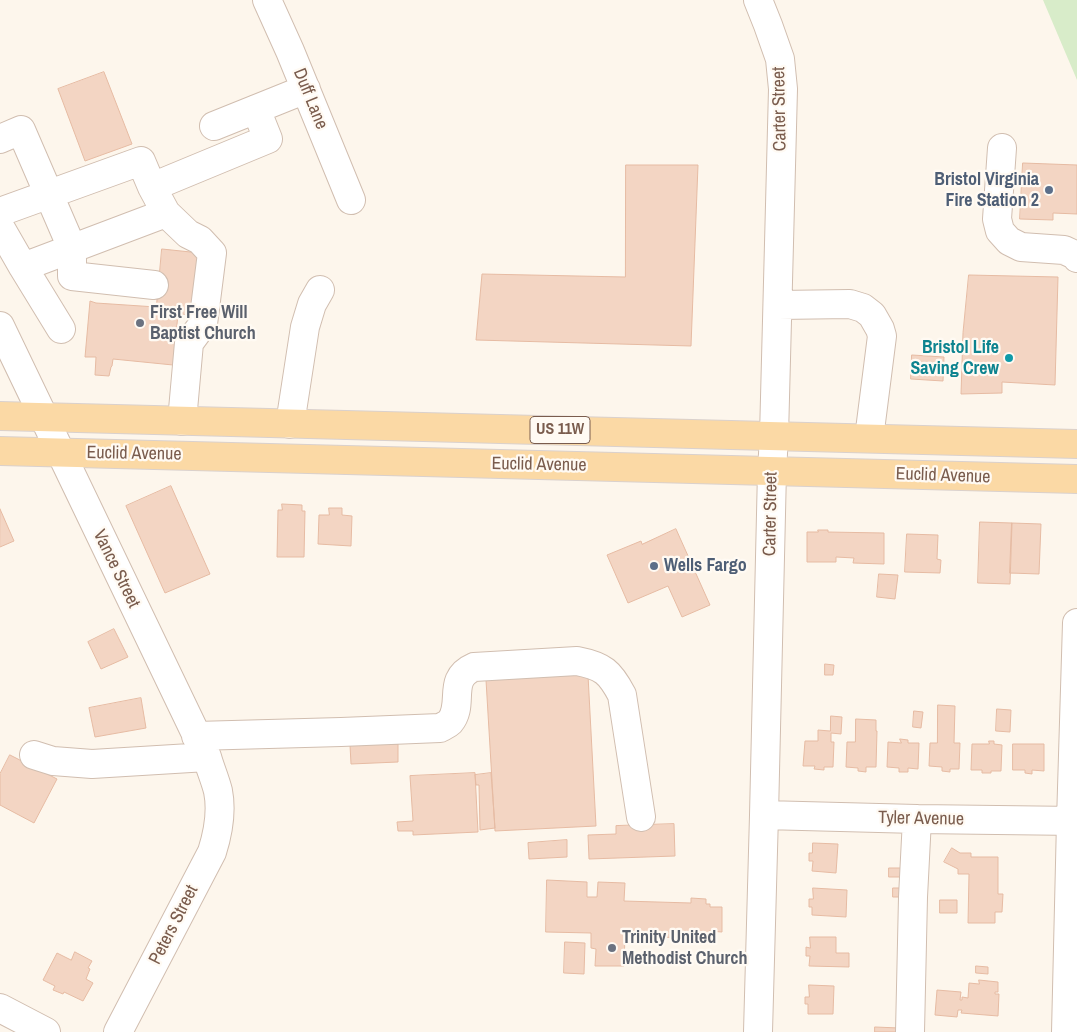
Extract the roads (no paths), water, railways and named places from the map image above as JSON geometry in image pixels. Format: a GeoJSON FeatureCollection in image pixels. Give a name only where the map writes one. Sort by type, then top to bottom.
{"type":"FeatureCollection","features":[{"type":"Feature","properties":{"kind":"main road","name":"Euclid Avenue"},"geometry":{"type":"LineString","coordinates":[[0,416],[1077,444]]}},
{"type":"Feature","properties":{"kind":"main road","name":"Euclid Avenue"},"geometry":{"type":"LineString","coordinates":[[0,451],[1077,479]]}},
{"type":"Feature","properties":{"kind":"street","name":"Duff Lane"},"geometry":{"type":"LineString","coordinates":[[267,0],[351,200]]}},
{"type":"Feature","properties":{"kind":"street","name":"Carter Street"},"geometry":{"type":"LineString","coordinates":[[758,0],[780,59],[783,89],[758,1032]]}},
{"type":"Feature","properties":{"kind":"street"},"geometry":{"type":"LineString","coordinates":[[214,126],[306,89]]}},
{"type":"Feature","properties":{"kind":"street"},"geometry":{"type":"LineString","coordinates":[[152,187],[268,139],[256,109]]}},
{"type":"Feature","properties":{"kind":"street"},"geometry":{"type":"LineString","coordinates":[[0,139],[21,130],[72,248],[72,276],[154,285]]}},
{"type":"Feature","properties":{"kind":"street"},"geometry":{"type":"LineString","coordinates":[[1002,148],[996,219],[1000,231],[1009,241],[1021,247],[1064,250],[1077,258]]}},
{"type":"Feature","properties":{"kind":"street"},"geometry":{"type":"LineString","coordinates":[[0,212],[141,162],[166,213],[188,234],[200,240],[212,254],[203,324],[189,343],[182,421]]}},
{"type":"Feature","properties":{"kind":"street"},"geometry":{"type":"LineString","coordinates":[[23,267],[166,213]]}},
{"type":"Feature","properties":{"kind":"street"},"geometry":{"type":"LineString","coordinates":[[0,227],[60,329]]}},
{"type":"Feature","properties":{"kind":"street"},"geometry":{"type":"LineString","coordinates":[[290,424],[305,327],[312,304],[320,290]]}},
{"type":"Feature","properties":{"kind":"street"},"geometry":{"type":"LineString","coordinates":[[778,305],[850,304],[863,308],[872,315],[880,328],[882,336],[869,438]]}},
{"type":"Feature","properties":{"kind":"street","name":"Vance Street"},"geometry":{"type":"LineString","coordinates":[[2,334],[202,747],[218,792],[220,815]]}},
{"type":"Feature","properties":{"kind":"street"},"geometry":{"type":"LineString","coordinates":[[1066,1032],[1074,821],[1077,623]]}},
{"type":"Feature","properties":{"kind":"street"},"geometry":{"type":"LineString","coordinates":[[34,755],[53,761],[92,764],[202,747],[341,732],[440,728],[449,723],[455,714],[460,676],[474,667],[577,661],[593,664],[606,672],[615,681],[622,695],[641,816]]}},
{"type":"Feature","properties":{"kind":"street","name":"Peters Street"},"geometry":{"type":"LineString","coordinates":[[118,1032],[212,852],[220,815]]}},
{"type":"Feature","properties":{"kind":"street","name":"Tyler Avenue"},"geometry":{"type":"LineString","coordinates":[[764,815],[1074,821]]}},
{"type":"Feature","properties":{"kind":"street"},"geometry":{"type":"LineString","coordinates":[[910,1032],[917,819]]}},
{"type":"Feature","properties":{"kind":"street"},"geometry":{"type":"LineString","coordinates":[[0,1008],[46,1032]]}},
{"type":"Feature","properties":{"kind":"place","name":"Bristol Virginia Fire Station 2"},"geometry":{"type":"Point","coordinates":[1049,190]}},
{"type":"Feature","properties":{"kind":"place","name":"First Free Will Baptist Church"},"geometry":{"type":"Point","coordinates":[140,323]}},
{"type":"Feature","properties":{"kind":"place","name":"Bristol Life Saving Crew"},"geometry":{"type":"Point","coordinates":[1009,358]}},
{"type":"Feature","properties":{"kind":"place","name":"Wells Fargo"},"geometry":{"type":"Point","coordinates":[654,566]}},
{"type":"Feature","properties":{"kind":"place","name":"Trinity United Methodist Church"},"geometry":{"type":"Point","coordinates":[612,948]}}]}
